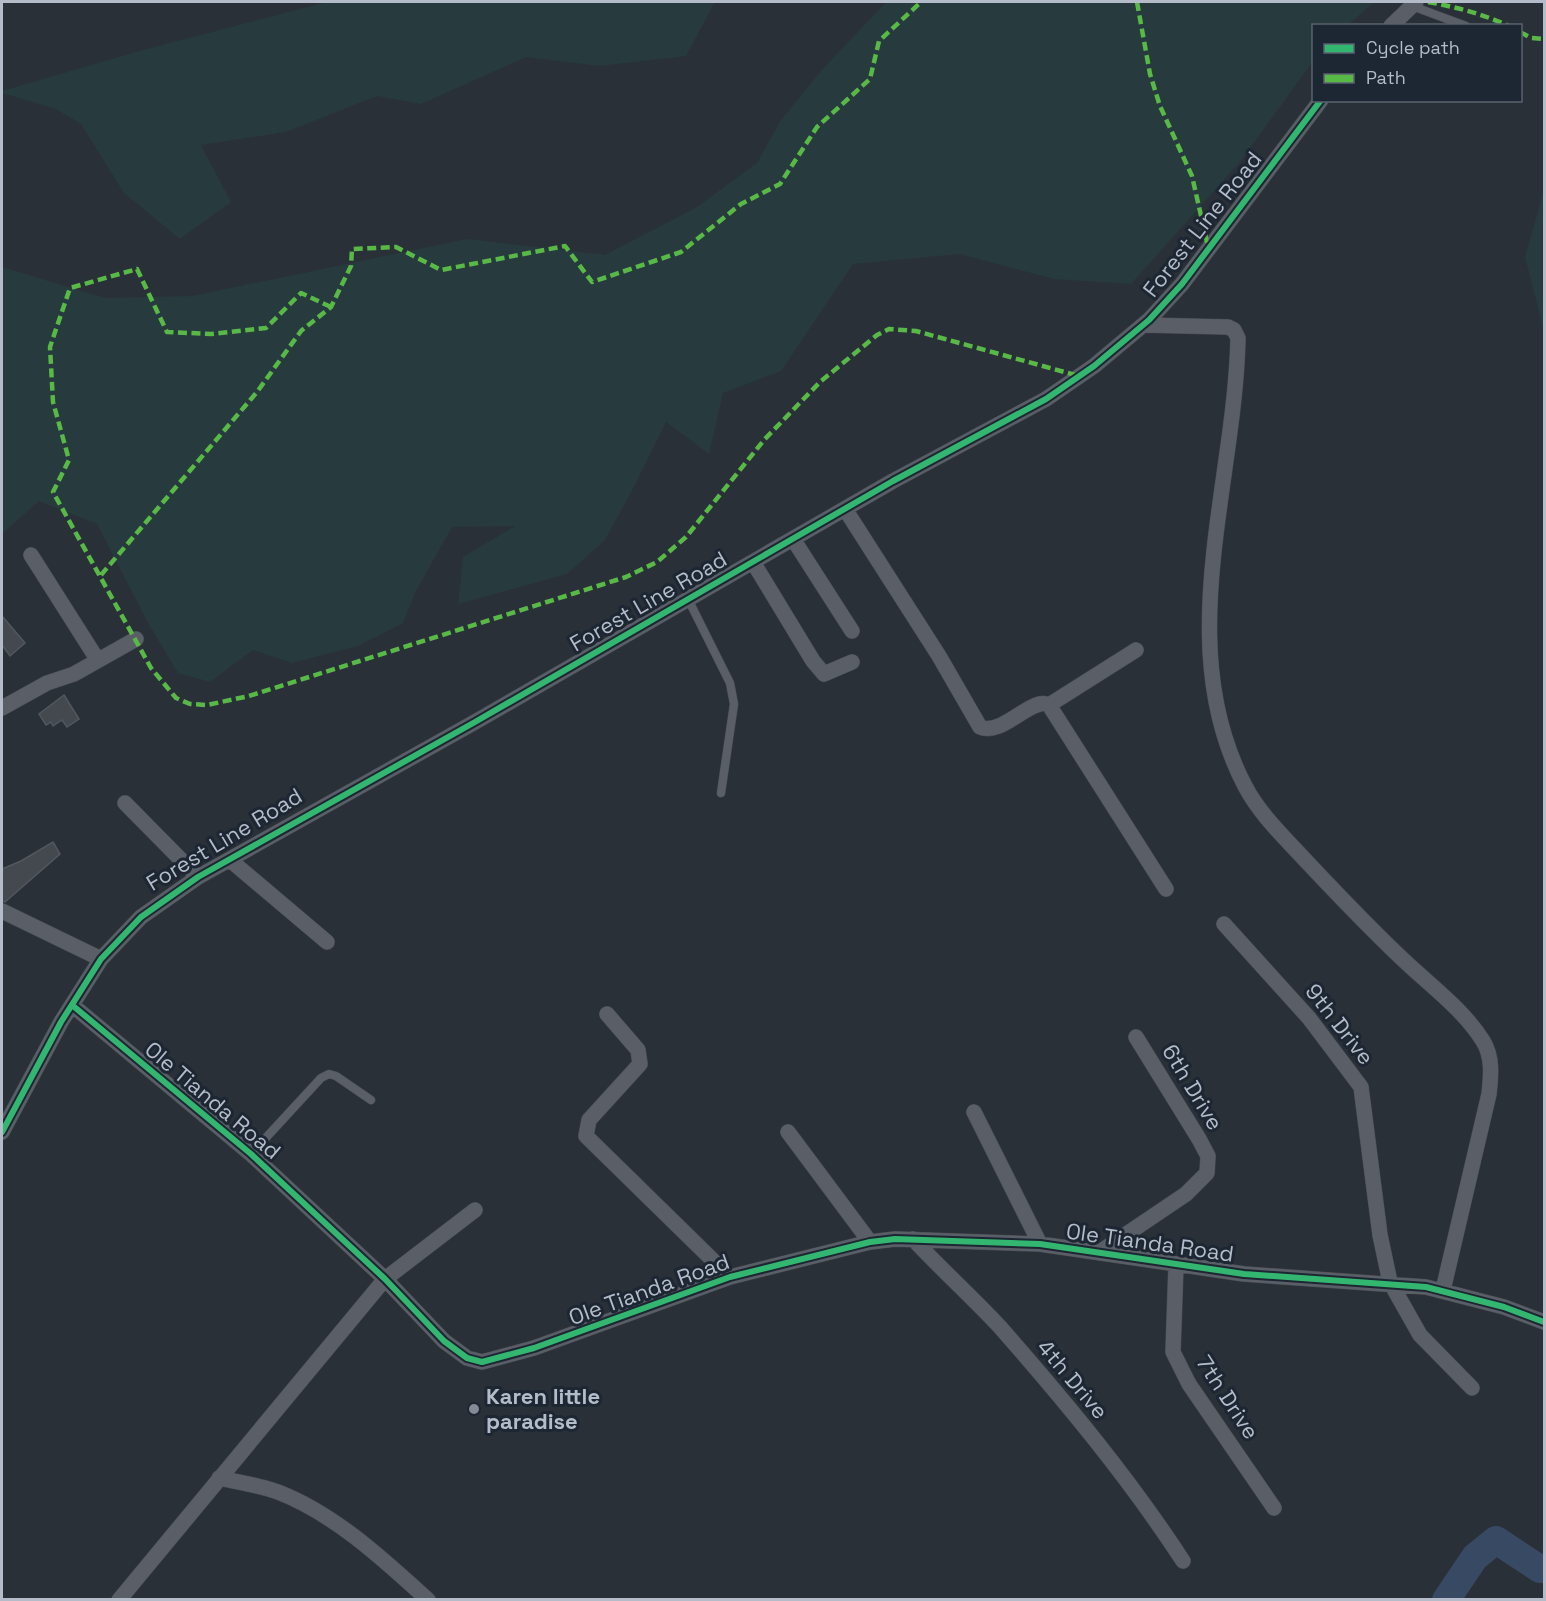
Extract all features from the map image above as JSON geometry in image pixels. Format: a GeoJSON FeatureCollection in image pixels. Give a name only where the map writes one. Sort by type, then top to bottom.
{"type":"FeatureCollection","features":[{"type":"Feature","properties":{"kind":"street"},"geometry":{"type":"LineString","coordinates":[[1393,24],[1414,4]]}},
{"type":"Feature","properties":{"kind":"street","name":"Forest Line Road"},"geometry":{"type":"LineString","coordinates":[[2,1132],[72,1005],[101,959],[141,917],[198,877],[845,509],[1046,399],[1094,366],[1143,325],[1189,276],[1320,102]]}},
{"type":"Feature","properties":{"kind":"street"},"geometry":{"type":"LineString","coordinates":[[1143,325],[1228,327],[1234,330],[1238,338],[1234,394],[1215,541],[1210,651],[1225,738],[1245,786],[1270,823],[1375,934],[1470,1024],[1489,1053],[1491,1076],[1489,1094],[1443,1290]]}},
{"type":"Feature","properties":{"kind":"street"},"geometry":{"type":"LineString","coordinates":[[845,509],[939,656],[980,728],[994,729],[1040,703],[1049,705],[1136,650]]}},
{"type":"Feature","properties":{"kind":"street"},"geometry":{"type":"LineString","coordinates":[[794,538],[852,631]]}},
{"type":"Feature","properties":{"kind":"street"},"geometry":{"type":"LineString","coordinates":[[31,555],[97,659]]}},
{"type":"Feature","properties":{"kind":"street"},"geometry":{"type":"LineString","coordinates":[[753,562],[813,661],[824,674],[852,662]]}},
{"type":"Feature","properties":{"kind":"street"},"geometry":{"type":"LineString","coordinates":[[2,708],[47,683],[74,674],[136,639]]}},
{"type":"Feature","properties":{"kind":"street"},"geometry":{"type":"LineString","coordinates":[[1049,705],[1166,888]]}},
{"type":"Feature","properties":{"kind":"street"},"geometry":{"type":"LineString","coordinates":[[125,803],[198,877]]}},
{"type":"Feature","properties":{"kind":"street"},"geometry":{"type":"LineString","coordinates":[[231,860],[327,942]]}},
{"type":"Feature","properties":{"kind":"street"},"geometry":{"type":"LineString","coordinates":[[2,911],[101,959]]}},
{"type":"Feature","properties":{"kind":"street","name":"9th Drive"},"geometry":{"type":"LineString","coordinates":[[1224,924],[1309,1018],[1361,1087],[1380,1235],[1390,1282],[1420,1335],[1472,1388]]}},
{"type":"Feature","properties":{"kind":"street","name":"Ole Tianda Road"},"geometry":{"type":"LineString","coordinates":[[72,1005],[251,1154],[385,1279],[444,1341],[467,1358],[482,1362],[534,1348],[730,1277],[870,1242],[914,1239],[1040,1244],[1244,1274],[1390,1282],[1443,1290],[1504,1306],[1545,1322]]}},
{"type":"Feature","properties":{"kind":"street"},"geometry":{"type":"LineString","coordinates":[[607,1014],[638,1050],[640,1064],[589,1120],[586,1136],[730,1277]]}},
{"type":"Feature","properties":{"kind":"street","name":"6th Drive"},"geometry":{"type":"LineString","coordinates":[[1100,1252],[1186,1194],[1207,1173],[1208,1156],[1136,1036]]}},
{"type":"Feature","properties":{"kind":"street"},"geometry":{"type":"LineString","coordinates":[[974,1112],[1040,1244]]}},
{"type":"Feature","properties":{"kind":"street"},"geometry":{"type":"LineString","coordinates":[[788,1132],[870,1242]]}},
{"type":"Feature","properties":{"kind":"street"},"geometry":{"type":"LineString","coordinates":[[119,1599],[385,1279],[475,1210]]}},
{"type":"Feature","properties":{"kind":"street","name":"4th Drive"},"geometry":{"type":"LineString","coordinates":[[914,1239],[998,1325],[1051,1387],[1148,1507],[1183,1561]]}},
{"type":"Feature","properties":{"kind":"street","name":"7th Drive"},"geometry":{"type":"LineString","coordinates":[[1176,1265],[1173,1352],[1189,1384],[1274,1508]]}},
{"type":"Feature","properties":{"kind":"street"},"geometry":{"type":"LineString","coordinates":[[219,1478],[276,1491],[296,1499],[388,1562],[428,1599]]}},
{"type":"Feature","properties":{"kind":"lane"},"geometry":{"type":"LineString","coordinates":[[1414,4],[1461,24]]}},
{"type":"Feature","properties":{"kind":"lane"},"geometry":{"type":"LineString","coordinates":[[688,599],[730,683],[734,704],[721,793]]}},
{"type":"Feature","properties":{"kind":"lane"},"geometry":{"type":"LineString","coordinates":[[251,1154],[321,1078],[330,1074],[336,1076],[371,1100]]}},
{"type":"Feature","properties":{"kind":"green space"},"geometry":{"type":"Polygon","coordinates":[[[327,2],[715,2],[686,56],[599,66],[526,57],[421,104],[377,96],[286,132],[201,145],[231,202],[180,239],[124,193],[81,124],[56,109],[2,93],[2,91],[143,50],[327,2]]]}},
{"type":"Feature","properties":{"kind":"green space"},"geometry":{"type":"Polygon","coordinates":[[[886,2],[1374,2],[1349,24],[1312,24],[1312,62],[1240,162],[1131,284],[1054,279],[960,254],[853,264],[781,371],[723,393],[709,454],[666,422],[605,540],[567,574],[458,604],[463,557],[515,526],[452,527],[416,591],[403,623],[358,646],[292,663],[253,650],[210,682],[178,673],[148,623],[97,524],[39,501],[2,534],[2,267],[105,298],[192,296],[467,239],[605,255],[697,207],[757,163],[781,120],[821,71],[886,2]]]}},
{"type":"Feature","properties":{"kind":"green space"},"geometry":{"type":"Polygon","coordinates":[[[1544,190],[1544,331],[1525,257],[1544,190]]]}},
{"type":"Feature","properties":{"kind":"building"},"geometry":{"type":"Polygon","coordinates":[[[2,616],[25,643],[10,656],[2,645],[2,616]]]}},
{"type":"Feature","properties":{"kind":"building"},"geometry":{"type":"Polygon","coordinates":[[[64,695],[79,719],[67,727],[62,720],[53,726],[51,722],[46,725],[39,714],[64,695]]]}},
{"type":"Feature","properties":{"kind":"building"},"geometry":{"type":"Polygon","coordinates":[[[53,842],[60,854],[5,902],[2,901],[2,869],[21,861],[53,842]]]}},
{"type":"Feature","properties":{"kind":"waterway"},"geometry":{"type":"LineString","coordinates":[[1446,1600],[1475,1557],[1496,1540],[1540,1569],[1544,1569]]}},
{"type":"Feature","properties":{"kind":"marked path"},"geometry":{"type":"LineString","coordinates":[[101,575],[257,392],[301,331],[331,307],[351,266],[352,249],[396,247],[441,270],[565,246],[592,282],[681,252],[741,204],[780,184],[817,127],[870,79],[879,41],[921,2]]}},
{"type":"Feature","properties":{"kind":"marked path"},"geometry":{"type":"LineString","coordinates":[[1137,2],[1150,74],[1160,106],[1192,176],[1209,251]]}},
{"type":"Feature","properties":{"kind":"marked path"},"geometry":{"type":"LineString","coordinates":[[1428,2],[1469,11],[1504,24]]}},
{"type":"Feature","properties":{"kind":"marked path"},"geometry":{"type":"LineString","coordinates":[[1522,33],[1531,38],[1544,39]]}},
{"type":"Feature","properties":{"kind":"marked path"},"geometry":{"type":"LineString","coordinates":[[331,307],[301,293],[266,328],[211,334],[167,332],[137,269],[70,288],[50,347],[53,402],[69,460],[53,492],[151,668],[176,698],[190,704],[207,705],[249,696],[626,577],[657,562],[686,537],[764,440],[820,382],[877,335],[889,329],[916,331],[1079,376]]}},
{"type":"Feature","properties":{"kind":"cycle path"},"geometry":{"type":"LineString","coordinates":[[2,1132],[61,1022],[101,959],[141,917],[198,877],[475,722],[893,481],[1046,399],[1094,366],[1149,320],[1182,284],[1319,102]]}},
{"type":"Feature","properties":{"kind":"cycle path"},"geometry":{"type":"LineString","coordinates":[[72,1005],[251,1154],[385,1279],[444,1341],[467,1358],[482,1362],[534,1348],[730,1277],[870,1242],[895,1239],[1040,1244],[1244,1274],[1426,1287],[1504,1307],[1544,1322]]}},
{"type":"Feature","properties":{"kind":"place","name":"Karen little paradise"},"geometry":{"type":"Point","coordinates":[474,1409]}}]}
